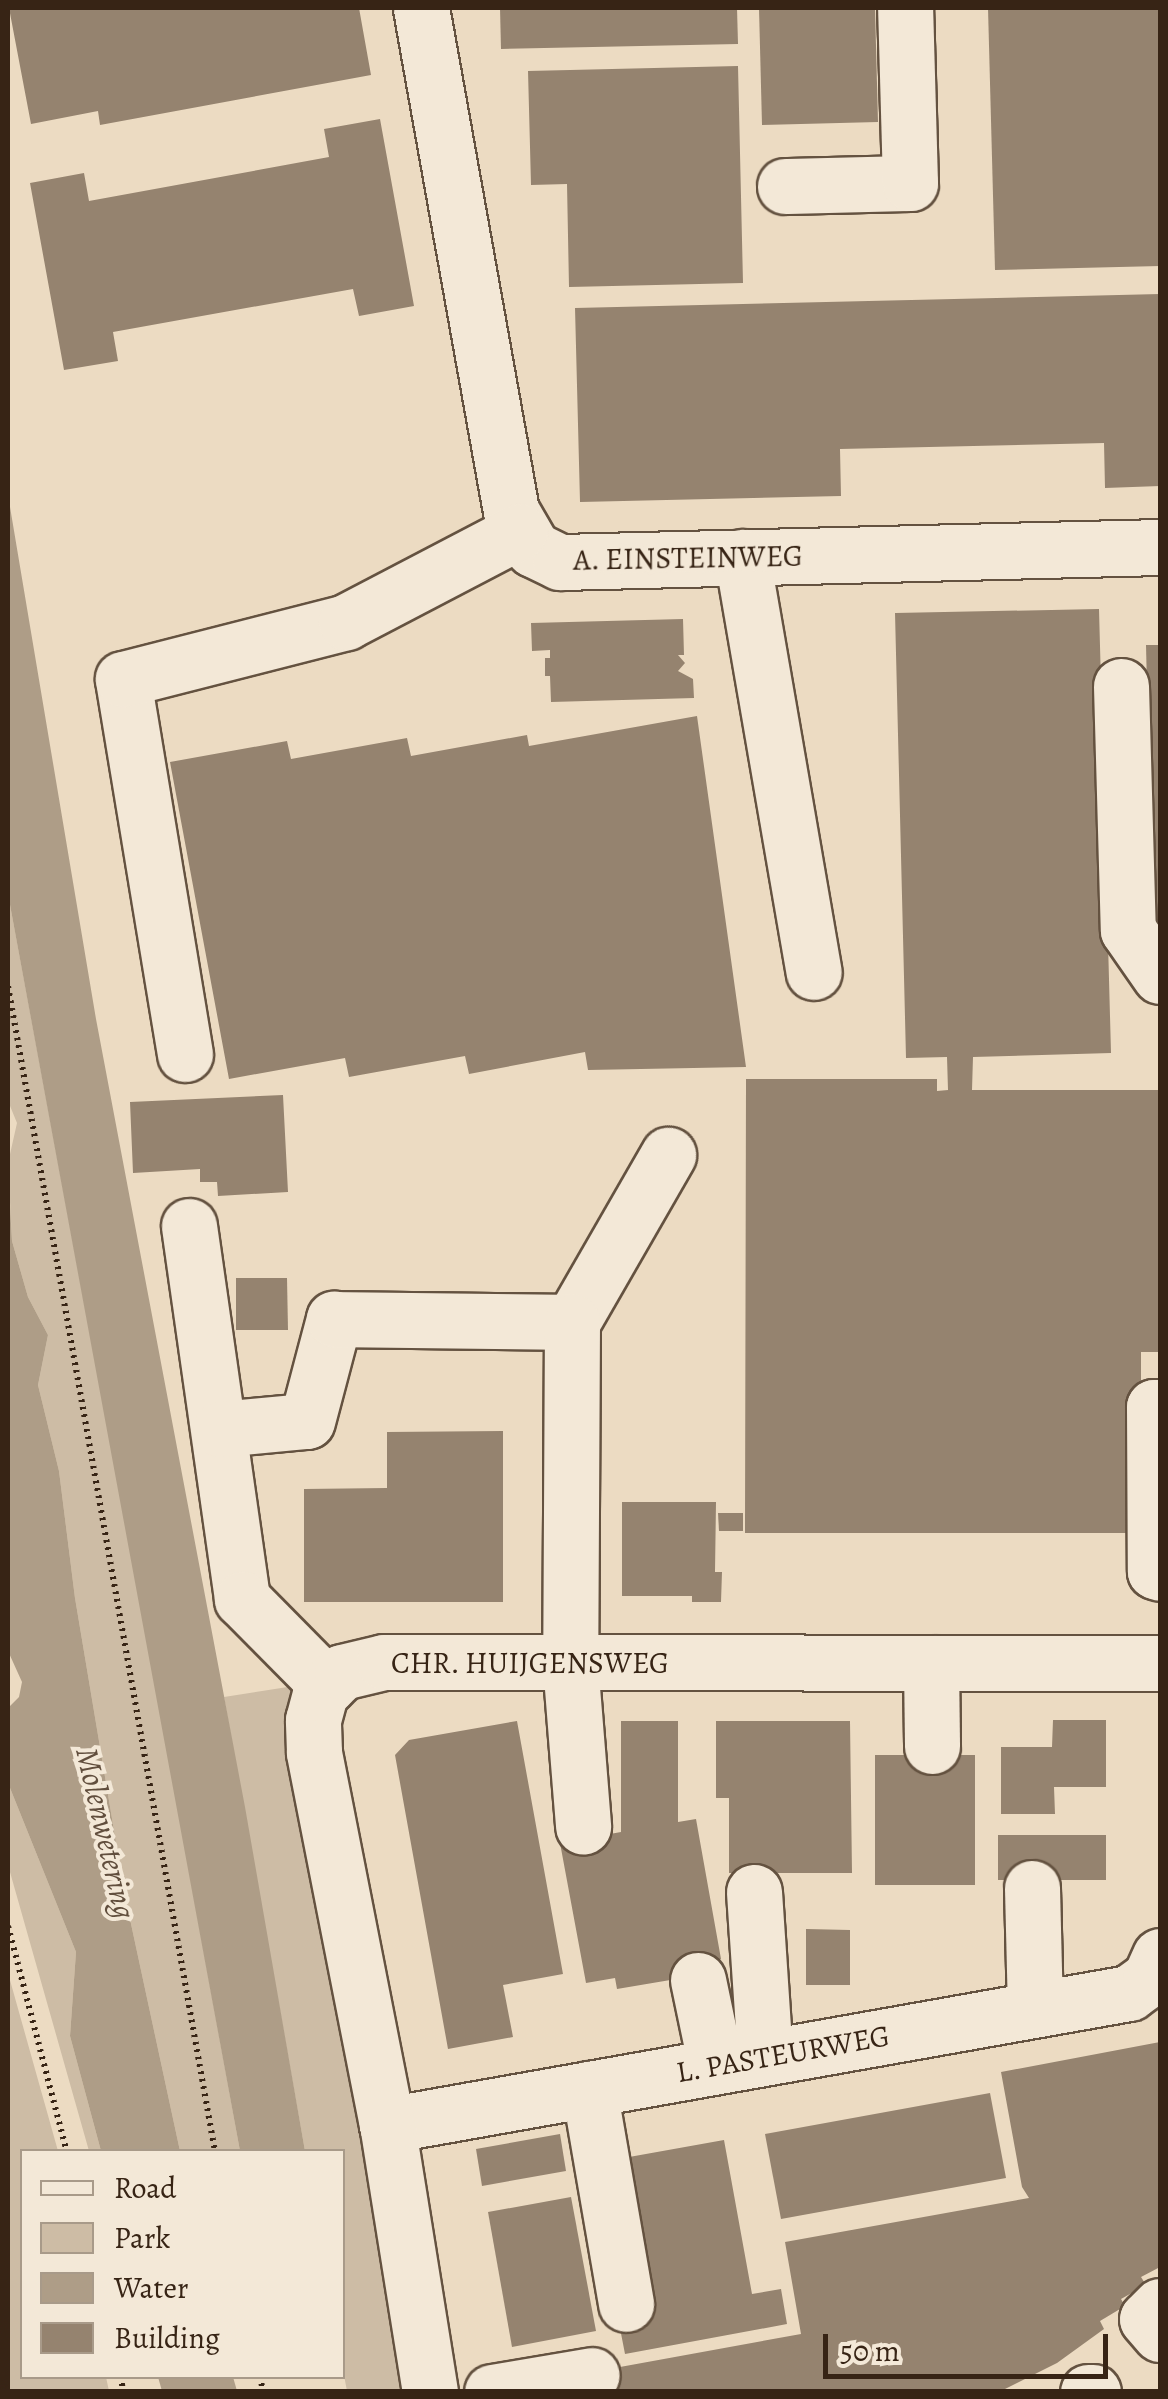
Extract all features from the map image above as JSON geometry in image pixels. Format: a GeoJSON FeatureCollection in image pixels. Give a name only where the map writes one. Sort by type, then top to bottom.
{"type":"FeatureCollection","features":[{"type":"Feature","properties":{"kind":"street"},"geometry":{"type":"LineString","coordinates":[[185,1054],[123,679],[346,622],[520,530],[511,510],[421,8]]}},
{"type":"Feature","properties":{"kind":"street"},"geometry":{"type":"LineString","coordinates":[[785,186],[910,183],[906,8]]}},
{"type":"Feature","properties":{"kind":"street","name":"A. EINSTEINWEG"},"geometry":{"type":"LineString","coordinates":[[520,530],[533,548],[560,562],[1160,547]]}},
{"type":"Feature","properties":{"kind":"street"},"geometry":{"type":"LineString","coordinates":[[742,558],[814,972]]}},
{"type":"Feature","properties":{"kind":"street"},"geometry":{"type":"LineString","coordinates":[[1121,686],[1128,930],[1160,976]]}},
{"type":"Feature","properties":{"kind":"street"},"geometry":{"type":"LineString","coordinates":[[583,1826],[570,1663],[572,1322],[668,1155]]}},
{"type":"Feature","properties":{"kind":"street"},"geometry":{"type":"LineString","coordinates":[[189,1226],[242,1599],[328,1686],[320,1693],[312,1720],[314,1752],[387,2126],[430,2392]]}},
{"type":"Feature","properties":{"kind":"street"},"geometry":{"type":"LineString","coordinates":[[220,1428],[307,1421],[334,1320],[572,1322]]}},
{"type":"Feature","properties":{"kind":"street"},"geometry":{"type":"LineString","coordinates":[[1160,1406],[1154,1406],[1155,1571],[1160,1573]]}},
{"type":"Feature","properties":{"kind":"street","name":"CHR. HUIJGENSWEG"},"geometry":{"type":"LineString","coordinates":[[328,1686],[342,1672],[384,1662],[1160,1663]]}},
{"type":"Feature","properties":{"kind":"street"},"geometry":{"type":"LineString","coordinates":[[931,1663],[932,1746]]}},
{"type":"Feature","properties":{"kind":"street"},"geometry":{"type":"LineString","coordinates":[[1032,1888],[1035,2009]]}},
{"type":"Feature","properties":{"kind":"street"},"geometry":{"type":"LineString","coordinates":[[740,2062],[754,1892]]}},
{"type":"Feature","properties":{"kind":"street","name":"L. PASTEURWEG"},"geometry":{"type":"LineString","coordinates":[[387,2126],[1129,1993],[1150,1978],[1160,1956]]}},
{"type":"Feature","properties":{"kind":"street"},"geometry":{"type":"LineString","coordinates":[[698,1980],[740,2062]]}},
{"type":"Feature","properties":{"kind":"street"},"geometry":{"type":"LineString","coordinates":[[589,2089],[626,2304]]}},
{"type":"Feature","properties":{"kind":"street"},"geometry":{"type":"LineString","coordinates":[[1160,2306],[1148,2320],[1160,2334]]}},
{"type":"Feature","properties":{"kind":"street"},"geometry":{"type":"LineString","coordinates":[[492,2392],[592,2375]]}},
{"type":"Feature","properties":{"kind":"path"},"geometry":{"type":"LineString","coordinates":[[8,986],[214,2149]]}},
{"type":"Feature","properties":{"kind":"path"},"geometry":{"type":"LineString","coordinates":[[8,1926],[67,2149]]}},
{"type":"Feature","properties":{"kind":"green space"},"geometry":{"type":"Polygon","coordinates":[[[8,894],[240,2149],[180,2149],[125,1896],[75,1598],[59,1471],[38,1385],[48,1335],[28,1297],[12,1241],[8,1163],[17,1123],[8,1101],[8,894]]]}},
{"type":"Feature","properties":{"kind":"green space"},"geometry":{"type":"Polygon","coordinates":[[[294,1686],[416,2391],[347,2391],[345,2149],[305,2149],[224,1697],[294,1686]]]}},
{"type":"Feature","properties":{"kind":"green space"},"geometry":{"type":"Polygon","coordinates":[[[8,1783],[76,1952],[70,2036],[100,2149],[88,2149],[8,1865],[8,1783]]]}},
{"type":"Feature","properties":{"kind":"green space"},"geometry":{"type":"Polygon","coordinates":[[[8,1973],[57,2149],[20,2149],[20,2379],[106,2379],[109,2391],[8,2391],[8,1973]]]}},
{"type":"Feature","properties":{"kind":"water"},"geometry":{"type":"Polygon","coordinates":[[[8,495],[96,1019],[245,1807],[305,2149],[240,2149],[8,894],[8,495]]]}},
{"type":"Feature","properties":{"kind":"water","name":"Molenwetering"},"geometry":{"type":"Polygon","coordinates":[[[8,1170],[12,1241],[28,1297],[48,1335],[38,1385],[59,1471],[75,1598],[125,1896],[180,2149],[100,2149],[70,2036],[76,1952],[8,1783],[8,1708],[19,1697],[22,1682],[8,1651],[8,1170]]]}},
{"type":"Feature","properties":{"kind":"water"},"geometry":{"type":"Polygon","coordinates":[[[159,2379],[234,2379],[237,2391],[162,2391],[159,2379]]]}},
{"type":"Feature","properties":{"kind":"building"},"geometry":{"type":"Polygon","coordinates":[[[9,8],[359,8],[371,75],[100,125],[98,111],[31,124],[9,8]]]}},
{"type":"Feature","properties":{"kind":"building"},"geometry":{"type":"Polygon","coordinates":[[[500,8],[737,8],[738,44],[501,49],[500,8]]]}},
{"type":"Feature","properties":{"kind":"building"},"geometry":{"type":"Polygon","coordinates":[[[759,8],[875,8],[878,122],[762,125],[759,8]]]}},
{"type":"Feature","properties":{"kind":"building"},"geometry":{"type":"Polygon","coordinates":[[[988,8],[1160,10],[1160,266],[995,270],[988,8]]]}},
{"type":"Feature","properties":{"kind":"building"},"geometry":{"type":"Polygon","coordinates":[[[738,66],[743,283],[569,287],[567,184],[531,185],[528,71],[738,66]]]}},
{"type":"Feature","properties":{"kind":"building"},"geometry":{"type":"Polygon","coordinates":[[[380,119],[414,306],[359,316],[353,289],[113,332],[118,361],[64,370],[30,183],[84,173],[89,201],[329,157],[324,129],[380,119]]]}},
{"type":"Feature","properties":{"kind":"building"},"geometry":{"type":"Polygon","coordinates":[[[1160,294],[1160,486],[1105,488],[1104,443],[840,449],[841,496],[580,502],[575,308],[1160,294]]]}},
{"type":"Feature","properties":{"kind":"building"},"geometry":{"type":"Polygon","coordinates":[[[1099,609],[1111,1053],[973,1057],[972,1090],[1160,1090],[1160,1352],[1141,1352],[1141,1533],[745,1533],[746,1079],[937,1079],[937,1091],[948,1090],[947,1057],[906,1058],[895,613],[1099,609]]]}},
{"type":"Feature","properties":{"kind":"building"},"geometry":{"type":"Polygon","coordinates":[[[683,619],[684,655],[678,655],[685,663],[678,671],[693,679],[694,698],[551,702],[550,676],[545,676],[545,658],[550,658],[550,650],[532,651],[531,623],[683,619]]]}},
{"type":"Feature","properties":{"kind":"building"},"geometry":{"type":"Polygon","coordinates":[[[1146,645],[1160,645],[1160,942],[1153,942],[1146,645]]]}},
{"type":"Feature","properties":{"kind":"building"},"geometry":{"type":"Polygon","coordinates":[[[697,716],[746,1067],[588,1070],[585,1052],[469,1074],[465,1056],[349,1077],[345,1058],[229,1079],[170,762],[287,741],[291,759],[407,738],[411,756],[527,735],[529,746],[697,716]]]}},
{"type":"Feature","properties":{"kind":"building"},"geometry":{"type":"Polygon","coordinates":[[[283,1095],[288,1192],[218,1196],[217,1182],[200,1182],[200,1169],[133,1173],[130,1102],[283,1095]]]}},
{"type":"Feature","properties":{"kind":"building"},"geometry":{"type":"Polygon","coordinates":[[[236,1278],[287,1278],[288,1330],[236,1330],[236,1278]]]}},
{"type":"Feature","properties":{"kind":"building"},"geometry":{"type":"Polygon","coordinates":[[[503,1431],[503,1602],[304,1602],[304,1489],[387,1488],[387,1432],[503,1431]]]}},
{"type":"Feature","properties":{"kind":"building"},"geometry":{"type":"Polygon","coordinates":[[[622,1502],[716,1502],[715,1572],[722,1572],[721,1602],[692,1602],[692,1596],[622,1596],[622,1502]]]}},
{"type":"Feature","properties":{"kind":"building"},"geometry":{"type":"Polygon","coordinates":[[[718,1513],[743,1513],[743,1531],[719,1531],[718,1513]]]}},
{"type":"Feature","properties":{"kind":"building"},"geometry":{"type":"Polygon","coordinates":[[[1053,1720],[1106,1720],[1106,1787],[1054,1787],[1055,1814],[1001,1814],[1001,1747],[1052,1747],[1053,1720]]]}},
{"type":"Feature","properties":{"kind":"building"},"geometry":{"type":"Polygon","coordinates":[[[517,1721],[563,1974],[503,1985],[513,2037],[448,2049],[395,1755],[409,1740],[517,1721]]]}},
{"type":"Feature","properties":{"kind":"building"},"geometry":{"type":"Polygon","coordinates":[[[621,1721],[678,1721],[678,1822],[696,1819],[721,1959],[692,1964],[694,1976],[617,1989],[615,1978],[586,1983],[560,1843],[621,1832],[621,1721]]]}},
{"type":"Feature","properties":{"kind":"building"},"geometry":{"type":"Polygon","coordinates":[[[716,1721],[850,1721],[852,1873],[729,1873],[729,1798],[716,1798],[716,1721]]]}},
{"type":"Feature","properties":{"kind":"building"},"geometry":{"type":"Polygon","coordinates":[[[875,1755],[975,1755],[975,1885],[875,1885],[875,1755]]]}},
{"type":"Feature","properties":{"kind":"building"},"geometry":{"type":"Polygon","coordinates":[[[998,1835],[1106,1835],[1106,1880],[998,1880],[998,1835]]]}},
{"type":"Feature","properties":{"kind":"building"},"geometry":{"type":"Polygon","coordinates":[[[806,1929],[850,1930],[850,1985],[806,1985],[806,1929]]]}},
{"type":"Feature","properties":{"kind":"building"},"geometry":{"type":"Polygon","coordinates":[[[1160,2042],[1160,2267],[1141,2277],[1146,2285],[1121,2299],[1125,2306],[1100,2321],[1104,2329],[1057,2363],[999,2392],[613,2392],[609,2369],[801,2334],[785,2242],[1029,2198],[1022,2187],[1001,2072],[1160,2042]]]}},
{"type":"Feature","properties":{"kind":"building"},"geometry":{"type":"Polygon","coordinates":[[[990,2093],[1006,2178],[781,2219],[765,2134],[990,2093]]]}},
{"type":"Feature","properties":{"kind":"building"},"geometry":{"type":"Polygon","coordinates":[[[560,2134],[566,2171],[482,2186],[476,2149],[560,2134]]]}},
{"type":"Feature","properties":{"kind":"building"},"geometry":{"type":"Polygon","coordinates":[[[724,2140],[752,2294],[781,2289],[787,2324],[625,2354],[618,2318],[618,2159],[724,2140]]]}},
{"type":"Feature","properties":{"kind":"building"},"geometry":{"type":"Polygon","coordinates":[[[571,2197],[596,2331],[512,2347],[488,2212],[571,2197]]]}}]}
